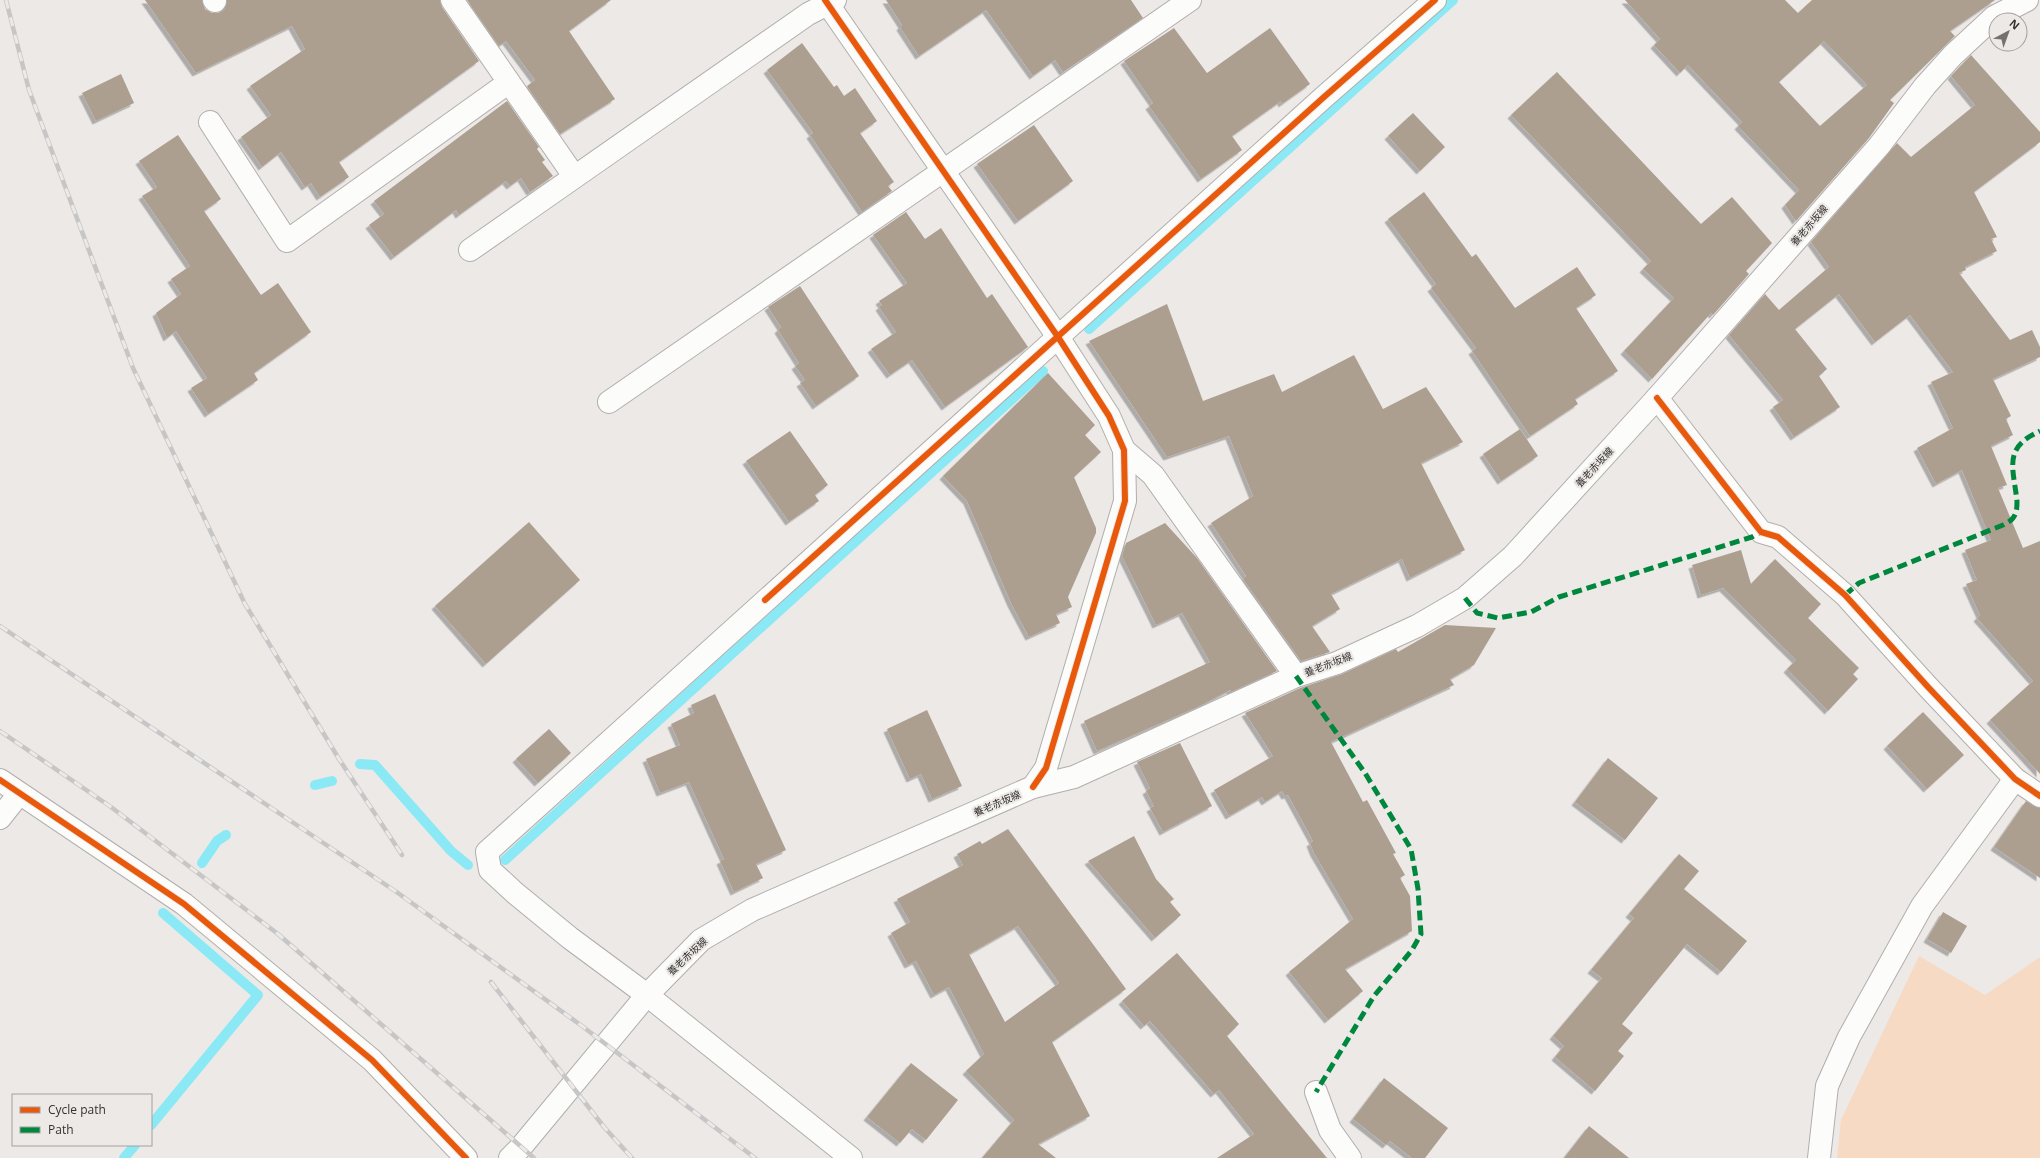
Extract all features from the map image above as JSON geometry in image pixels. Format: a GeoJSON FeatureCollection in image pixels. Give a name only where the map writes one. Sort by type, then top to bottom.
{"type":"FeatureCollection","features":[{"type":"Feature","properties":{"kind":"street"},"geometry":{"type":"LineString","coordinates":[[452,0],[508,83],[574,176]]}},
{"type":"Feature","properties":{"kind":"street"},"geometry":{"type":"LineString","coordinates":[[609,402],[1190,0]]}},
{"type":"Feature","properties":{"kind":"street"},"geometry":{"type":"LineString","coordinates":[[851,1158],[647,995],[570,938],[515,893],[490,870],[487,852],[1318,102],[1435,0]]}},
{"type":"Feature","properties":{"kind":"street","name":"養老赤坂線"},"geometry":{"type":"LineString","coordinates":[[510,1158],[521,1147],[647,995],[701,940],[752,910],[1033,787],[1074,777],[1296,676],[1337,662],[1417,626],[1465,598],[1513,556],[1657,398],[1879,146],[1925,86],[1953,55],[1994,17],[2027,0]]}},
{"type":"Feature","properties":{"kind":"street"},"geometry":{"type":"LineString","coordinates":[[470,250],[574,176],[829,1],[943,172],[1058,337],[1110,416],[1124,450],[1126,501],[1046,768],[1033,787]]}},
{"type":"Feature","properties":{"kind":"street"},"geometry":{"type":"LineString","coordinates":[[210,122],[288,241],[508,83]]}},
{"type":"Feature","properties":{"kind":"street"},"geometry":{"type":"LineString","coordinates":[[1657,398],[1761,532],[1778,537],[1845,595],[1928,687],[2015,779],[2040,796]]}},
{"type":"Feature","properties":{"kind":"street"},"geometry":{"type":"LineString","coordinates":[[1124,450],[1153,475],[1296,676]]}},
{"type":"Feature","properties":{"kind":"street"},"geometry":{"type":"LineString","coordinates":[[1819,1158],[1827,1086],[1849,1037],[1922,906],[2015,779]]}},
{"type":"Feature","properties":{"kind":"street"},"geometry":{"type":"LineString","coordinates":[[0,780],[184,904],[372,1060],[466,1158]]}},
{"type":"Feature","properties":{"kind":"street"},"geometry":{"type":"LineString","coordinates":[[0,818],[20,794]]}},
{"type":"Feature","properties":{"kind":"street"},"geometry":{"type":"LineString","coordinates":[[1316,1092],[1330,1130],[1350,1158]]}},
{"type":"Feature","properties":{"kind":"shaded area"},"geometry":{"type":"Polygon","coordinates":[[[1919,956],[1985,995],[2040,957],[2040,1158],[1837,1158],[1841,1120],[1919,956]]]}},
{"type":"Feature","properties":{"kind":"building"},"geometry":{"type":"Polygon","coordinates":[[[145,0],[202,0],[205,9],[212,13],[218,13],[224,10],[227,0],[440,0],[442,7],[479,61],[339,162],[349,177],[320,197],[311,183],[305,187],[281,152],[262,167],[241,137],[271,115],[250,86],[305,49],[292,26],[196,73],[145,0]]]}},
{"type":"Feature","properties":{"kind":"building"},"geometry":{"type":"Polygon","coordinates":[[[467,0],[611,0],[569,31],[615,99],[560,134],[527,86],[535,80],[506,41],[499,46],[467,0]]]}},
{"type":"Feature","properties":{"kind":"building"},"geometry":{"type":"Polygon","coordinates":[[[886,0],[1131,0],[1143,18],[1063,72],[1055,60],[1033,76],[986,10],[919,56],[900,27],[902,25],[886,0]]]}},
{"type":"Feature","properties":{"kind":"building"},"geometry":{"type":"Polygon","coordinates":[[[1625,0],[1785,0],[1798,13],[1812,0],[1995,0],[1950,31],[1955,36],[1890,100],[1894,103],[1869,138],[1796,221],[1785,205],[1799,190],[1738,126],[1742,122],[1688,65],[1680,73],[1654,45],[1660,39],[1625,0]],[[1824,41],[1779,82],[1820,126],[1867,85],[1824,41]]]}},
{"type":"Feature","properties":{"kind":"building"},"geometry":{"type":"Polygon","coordinates":[[[1174,28],[1207,73],[1270,28],[1310,84],[1282,104],[1281,101],[1232,136],[1242,150],[1201,179],[1149,106],[1153,103],[1124,61],[1174,28]]]}},
{"type":"Feature","properties":{"kind":"building"},"geometry":{"type":"Polygon","coordinates":[[[802,43],[834,87],[837,85],[844,96],[855,88],[877,121],[860,133],[894,182],[888,186],[892,191],[862,212],[810,135],[813,133],[767,70],[802,43]]]}},
{"type":"Feature","properties":{"kind":"building"},"geometry":{"type":"Polygon","coordinates":[[[1971,55],[2040,132],[2040,142],[1974,192],[1997,237],[1991,239],[1997,251],[1965,267],[1966,270],[1959,273],[2010,340],[2032,330],[2040,347],[2040,357],[1993,379],[2011,416],[2006,419],[2013,435],[1991,446],[2007,485],[1998,488],[2023,548],[2040,541],[2040,774],[1990,720],[2033,681],[1977,618],[1980,615],[1966,584],[1977,580],[1965,550],[1991,540],[1962,470],[1936,484],[1917,448],[1953,428],[1931,382],[1953,372],[1910,315],[1875,342],[1839,294],[1795,329],[1827,369],[1819,376],[1840,407],[1794,437],[1773,407],[1783,400],[1729,335],[1765,294],[1779,310],[1829,267],[1811,242],[1897,143],[1911,157],[1975,105],[1951,76],[1971,55]]]}},
{"type":"Feature","properties":{"kind":"building"},"geometry":{"type":"Polygon","coordinates":[[[1557,72],[1701,224],[1732,197],[1772,243],[1746,271],[1749,274],[1713,315],[1711,313],[1652,379],[1624,351],[1674,298],[1643,269],[1651,261],[1511,115],[1557,72]]]}},
{"type":"Feature","properties":{"kind":"building"},"geometry":{"type":"Polygon","coordinates":[[[121,74],[134,103],[96,121],[82,93],[121,74]]]}},
{"type":"Feature","properties":{"kind":"building"},"geometry":{"type":"Polygon","coordinates":[[[507,101],[539,147],[537,149],[545,160],[542,162],[553,176],[530,192],[521,178],[510,186],[506,181],[459,215],[456,210],[394,257],[369,225],[384,214],[374,201],[507,101]]]}},
{"type":"Feature","properties":{"kind":"building"},"geometry":{"type":"Polygon","coordinates":[[[1413,113],[1445,147],[1420,171],[1388,136],[1413,113]]]}},
{"type":"Feature","properties":{"kind":"building"},"geometry":{"type":"Polygon","coordinates":[[[1034,125],[1073,181],[1018,221],[977,164],[1034,125]]]}},
{"type":"Feature","properties":{"kind":"building"},"geometry":{"type":"Polygon","coordinates":[[[178,135],[221,199],[204,211],[261,295],[278,283],[311,332],[254,373],[258,380],[208,414],[191,388],[207,378],[176,331],[167,338],[156,313],[181,294],[171,279],[190,266],[142,196],[157,187],[139,161],[178,135]]]}},
{"type":"Feature","properties":{"kind":"building"},"geometry":{"type":"Polygon","coordinates":[[[1424,192],[1472,257],[1476,254],[1515,308],[1577,267],[1596,295],[1576,308],[1618,371],[1575,399],[1578,404],[1530,436],[1472,351],[1476,348],[1431,288],[1436,284],[1388,219],[1424,192]]]}},
{"type":"Feature","properties":{"kind":"building"},"geometry":{"type":"Polygon","coordinates":[[[906,212],[925,239],[941,228],[987,298],[992,294],[1028,347],[945,407],[912,360],[890,375],[871,349],[896,332],[879,307],[882,305],[879,301],[907,283],[873,235],[906,212]]]}},
{"type":"Feature","properties":{"kind":"building"},"geometry":{"type":"Polygon","coordinates":[[[800,286],[859,376],[816,406],[800,383],[805,380],[795,366],[799,363],[778,330],[781,327],[768,307],[800,286]]]}},
{"type":"Feature","properties":{"kind":"building"},"geometry":{"type":"Polygon","coordinates":[[[1167,304],[1203,401],[1274,374],[1282,392],[1354,355],[1383,409],[1426,387],[1463,442],[1421,463],[1465,550],[1410,578],[1402,559],[1331,594],[1340,609],[1312,626],[1330,652],[1301,661],[1243,579],[1246,576],[1211,523],[1253,496],[1229,436],[1167,457],[1089,341],[1167,304]]]}},
{"type":"Feature","properties":{"kind":"building"},"geometry":{"type":"Polygon","coordinates":[[[1048,373],[1095,425],[1085,435],[1101,452],[1074,477],[1096,528],[1096,533],[1068,597],[1072,607],[1056,614],[1060,623],[1029,637],[1011,603],[967,501],[943,476],[1048,373]]]}},
{"type":"Feature","properties":{"kind":"building"},"geometry":{"type":"Polygon","coordinates":[[[1520,429],[1538,456],[1501,481],[1483,454],[1520,429]]]}},
{"type":"Feature","properties":{"kind":"building"},"geometry":{"type":"Polygon","coordinates":[[[790,431],[828,485],[815,495],[819,501],[789,522],[746,461],[790,431]]]}},
{"type":"Feature","properties":{"kind":"building"},"geometry":{"type":"Polygon","coordinates":[[[529,522],[580,580],[486,664],[435,606],[529,522]]]}},
{"type":"Feature","properties":{"kind":"building"},"geometry":{"type":"Polygon","coordinates":[[[1165,523],[1197,558],[1277,671],[1231,692],[1230,690],[1202,705],[1097,751],[1084,721],[1210,662],[1182,613],[1156,625],[1122,556],[1126,543],[1165,523]]]}},
{"type":"Feature","properties":{"kind":"building"},"geometry":{"type":"Polygon","coordinates":[[[1741,550],[1751,584],[1775,559],[1821,604],[1808,618],[1859,668],[1853,674],[1858,679],[1828,711],[1787,669],[1796,660],[1723,588],[1701,595],[1692,565],[1741,550]]]}},
{"type":"Feature","properties":{"kind":"building"},"geometry":{"type":"Polygon","coordinates":[[[1445,625],[1496,628],[1474,665],[1450,679],[1454,685],[1331,742],[1363,802],[1367,800],[1396,853],[1393,854],[1405,875],[1400,878],[1410,896],[1412,931],[1345,969],[1363,991],[1328,1020],[1289,972],[1353,919],[1314,853],[1310,843],[1313,841],[1288,795],[1285,796],[1282,791],[1265,802],[1262,797],[1229,816],[1214,790],[1273,756],[1245,713],[1300,688],[1342,674],[1396,649],[1398,652],[1445,625]]]}},
{"type":"Feature","properties":{"kind":"building"},"geometry":{"type":"Polygon","coordinates":[[[715,694],[786,850],[756,864],[763,878],[734,892],[720,861],[724,859],[689,782],[660,793],[646,759],[680,745],[671,724],[694,713],[691,705],[715,694]]]}},
{"type":"Feature","properties":{"kind":"building"},"geometry":{"type":"Polygon","coordinates":[[[927,710],[962,786],[932,799],[921,774],[910,779],[887,729],[927,710]]]}},
{"type":"Feature","properties":{"kind":"building"},"geometry":{"type":"Polygon","coordinates":[[[1923,712],[1964,755],[1927,789],[1887,746],[1923,712]]]}},
{"type":"Feature","properties":{"kind":"building"},"geometry":{"type":"Polygon","coordinates":[[[549,729],[571,753],[538,783],[516,759],[549,729]]]}},
{"type":"Feature","properties":{"kind":"building"},"geometry":{"type":"Polygon","coordinates":[[[1180,743],[1212,806],[1163,832],[1150,808],[1154,806],[1146,791],[1150,788],[1137,762],[1180,743]]]}},
{"type":"Feature","properties":{"kind":"building"},"geometry":{"type":"Polygon","coordinates":[[[1608,758],[1658,798],[1625,840],[1575,802],[1608,758]]]}},
{"type":"Feature","properties":{"kind":"building"},"geometry":{"type":"Polygon","coordinates":[[[2026,801],[2040,808],[2040,878],[1994,847],[2026,801]]]}},
{"type":"Feature","properties":{"kind":"building"},"geometry":{"type":"Polygon","coordinates":[[[1008,829],[1126,989],[1052,1042],[1090,1116],[1038,1144],[1056,1158],[982,1158],[1014,1120],[966,1071],[984,1054],[949,987],[934,995],[916,961],[908,965],[891,933],[910,922],[897,899],[963,865],[957,854],[980,841],[982,844],[1008,829]],[[1018,926],[969,954],[1005,1022],[1059,983],[1018,926]]]}},
{"type":"Feature","properties":{"kind":"building"},"geometry":{"type":"Polygon","coordinates":[[[1134,836],[1156,879],[1174,899],[1170,902],[1181,915],[1155,938],[1088,861],[1134,836]]]}},
{"type":"Feature","properties":{"kind":"building"},"geometry":{"type":"Polygon","coordinates":[[[1679,854],[1699,871],[1684,889],[1747,941],[1721,972],[1687,944],[1622,1024],[1633,1033],[1618,1051],[1624,1056],[1595,1091],[1555,1057],[1564,1046],[1553,1036],[1602,978],[1591,970],[1634,918],[1629,914],[1679,854]]]}},
{"type":"Feature","properties":{"kind":"building"},"geometry":{"type":"Polygon","coordinates":[[[1943,912],[1967,926],[1951,953],[1927,939],[1943,912]]]}},
{"type":"Feature","properties":{"kind":"building"},"geometry":{"type":"Polygon","coordinates":[[[1177,953],[1239,1024],[1227,1036],[1327,1158],[1217,1158],[1254,1134],[1219,1090],[1214,1094],[1150,1021],[1144,1026],[1122,1001],[1177,953]]]}},
{"type":"Feature","properties":{"kind":"building"},"geometry":{"type":"Polygon","coordinates":[[[911,1063],[958,1100],[926,1140],[912,1129],[900,1143],[867,1117],[911,1063]]]}},
{"type":"Feature","properties":{"kind":"building"},"geometry":{"type":"Polygon","coordinates":[[[1384,1078],[1448,1128],[1425,1158],[1412,1158],[1390,1141],[1386,1145],[1353,1119],[1384,1078]]]}},
{"type":"Feature","properties":{"kind":"building"},"geometry":{"type":"Polygon","coordinates":[[[1589,1126],[1629,1158],[1564,1158],[1589,1126]]]}},
{"type":"Feature","properties":{"kind":"waterway"},"geometry":{"type":"LineString","coordinates":[[1089,329],[1453,0]]}},
{"type":"Feature","properties":{"kind":"waterway"},"geometry":{"type":"LineString","coordinates":[[505,860],[1043,371]]}},
{"type":"Feature","properties":{"kind":"waterway"},"geometry":{"type":"LineString","coordinates":[[360,764],[375,765],[451,851],[468,865]]}},
{"type":"Feature","properties":{"kind":"waterway"},"geometry":{"type":"LineString","coordinates":[[315,785],[332,781]]}},
{"type":"Feature","properties":{"kind":"waterway"},"geometry":{"type":"LineString","coordinates":[[202,863],[217,841],[226,835]]}},
{"type":"Feature","properties":{"kind":"waterway"},"geometry":{"type":"LineString","coordinates":[[152,1124],[258,995],[163,913]]}},
{"type":"Feature","properties":{"kind":"waterway"},"geometry":{"type":"LineString","coordinates":[[124,1158],[134,1146]]}},
{"type":"Feature","properties":{"kind":"railway"},"geometry":{"type":"LineString","coordinates":[[6,0],[29,90],[133,368],[245,604],[339,759],[402,855]]}},
{"type":"Feature","properties":{"kind":"railway"},"geometry":{"type":"LineString","coordinates":[[0,626],[398,893],[582,1026],[755,1158]]}},
{"type":"Feature","properties":{"kind":"railway"},"geometry":{"type":"LineString","coordinates":[[0,731],[111,807],[278,934],[534,1158]]}},
{"type":"Feature","properties":{"kind":"railway"},"geometry":{"type":"LineString","coordinates":[[491,982],[604,1127],[632,1158]]}},
{"type":"Feature","properties":{"kind":"marked path"},"geometry":{"type":"LineString","coordinates":[[1845,595],[1859,583],[2003,525],[2011,520],[2015,514],[2017,505],[2013,468],[2015,451],[2028,437],[2040,431]]}},
{"type":"Feature","properties":{"kind":"marked path"},"geometry":{"type":"LineString","coordinates":[[1465,598],[1477,613],[1498,618],[1531,612],[1559,597],[1752,537],[1761,532]]}},
{"type":"Feature","properties":{"kind":"marked path"},"geometry":{"type":"LineString","coordinates":[[1296,676],[1365,773],[1411,849],[1418,889],[1421,934],[1412,950],[1374,996],[1316,1092]]}},
{"type":"Feature","properties":{"kind":"cycle path"},"geometry":{"type":"LineString","coordinates":[[825,0],[1058,337],[1109,416],[1124,450],[1125,501],[1046,768],[1033,787]]}},
{"type":"Feature","properties":{"kind":"cycle path"},"geometry":{"type":"LineString","coordinates":[[765,600],[1324,97],[1435,0]]}},
{"type":"Feature","properties":{"kind":"cycle path"},"geometry":{"type":"LineString","coordinates":[[1657,398],[1761,532],[1778,537],[1845,595],[1928,687],[2015,779],[2040,796]]}},
{"type":"Feature","properties":{"kind":"cycle path"},"geometry":{"type":"LineString","coordinates":[[0,780],[184,904],[372,1060],[466,1158]]}}]}
